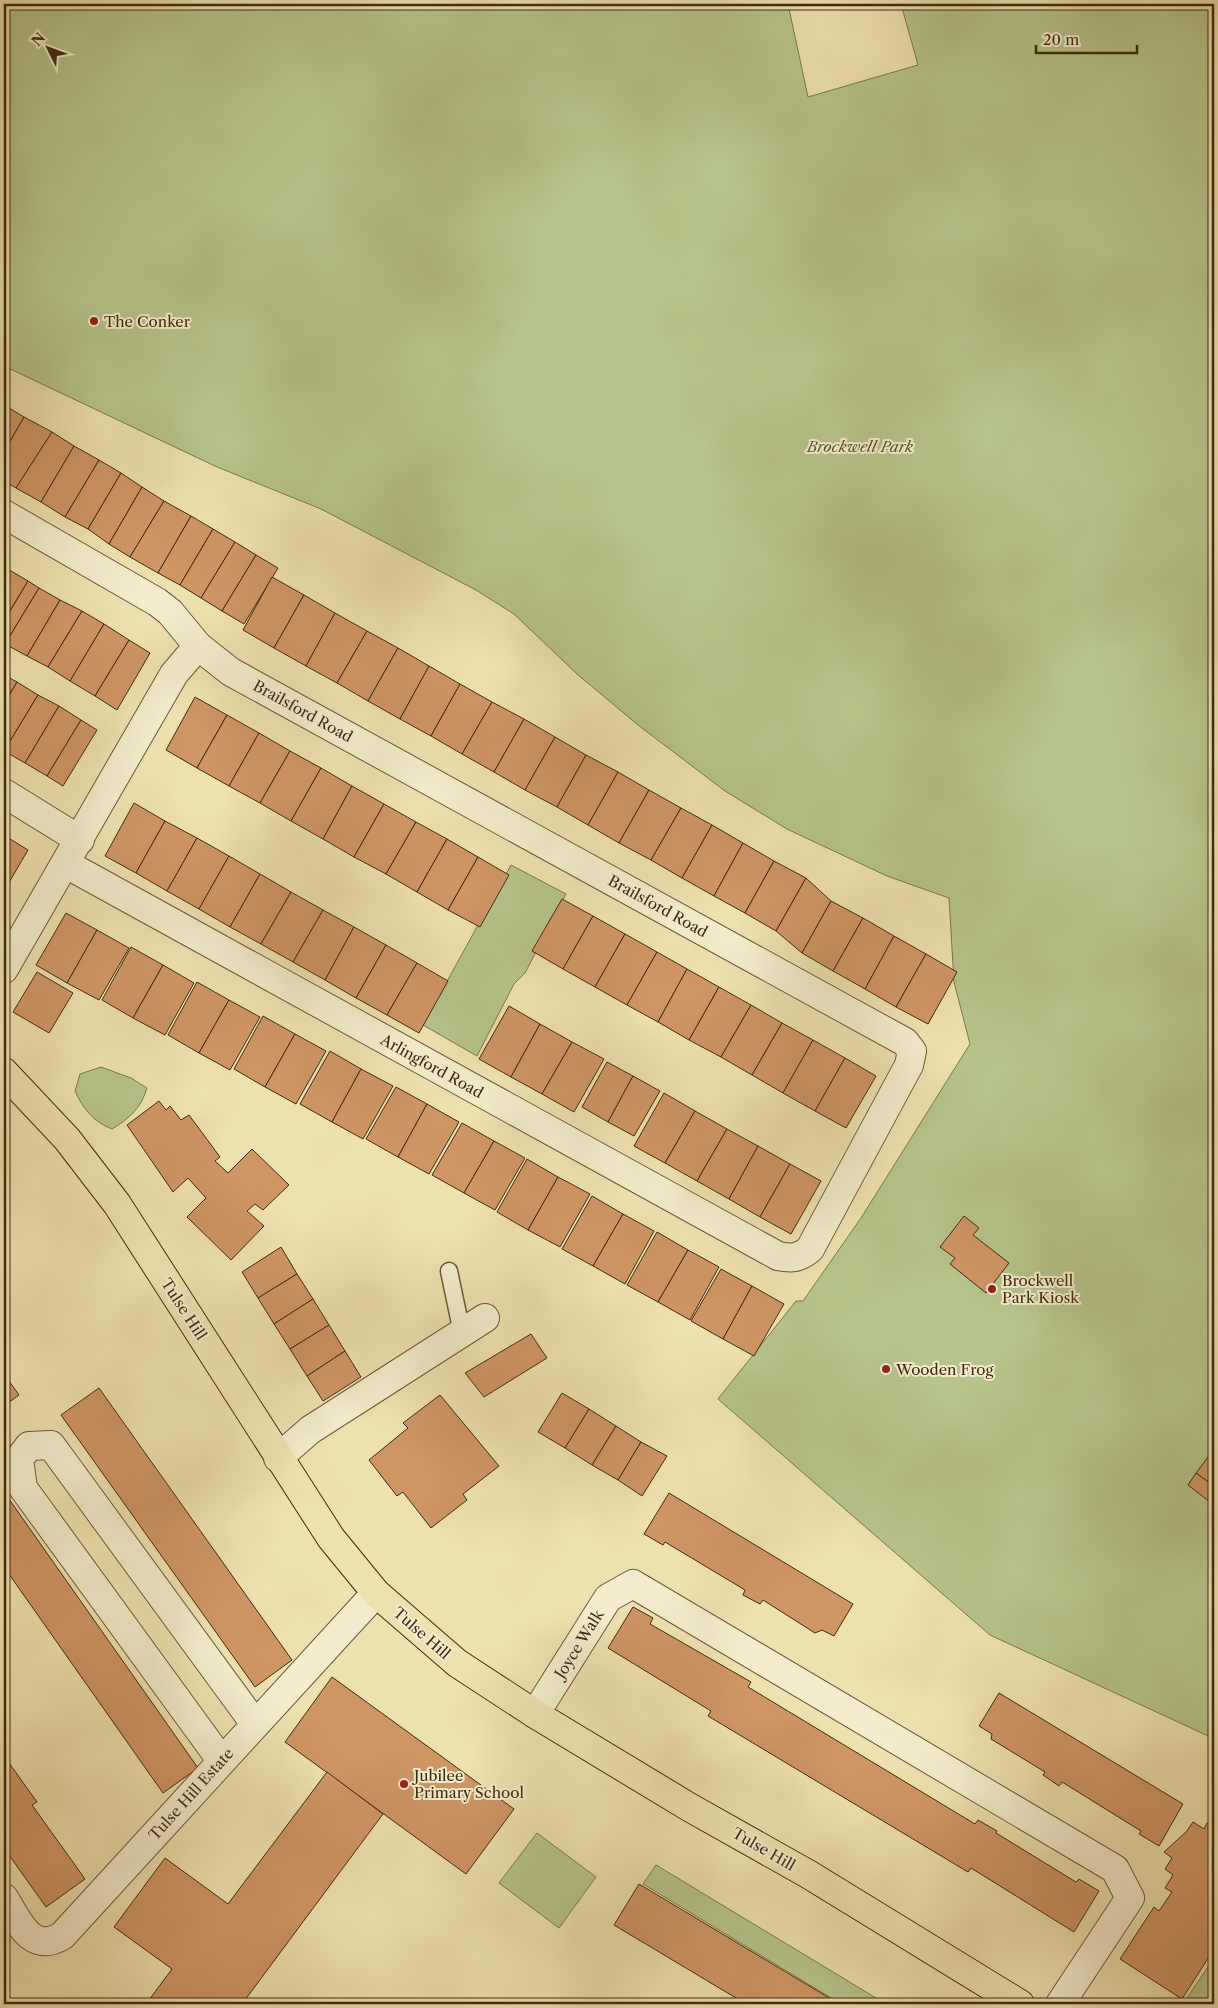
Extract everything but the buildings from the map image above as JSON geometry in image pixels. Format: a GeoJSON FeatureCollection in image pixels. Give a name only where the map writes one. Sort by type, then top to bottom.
{"type":"FeatureCollection","features":[{"type":"Feature","properties":{"kind":"main road","name":"Tulse Hill"},"geometry":{"type":"LineString","coordinates":[[4,1072],[68,1139],[117,1204],[331,1538],[376,1593],[457,1663],[535,1714],[689,1807],[808,1874],[1020,2004]]}},
{"type":"Feature","properties":{"kind":"street","name":"Brailsford Road"},"geometry":{"type":"LineString","coordinates":[[4,514],[156,602],[170,612],[198,646],[213,660],[239,676],[905,1042],[912,1051],[909,1065],[820,1234],[810,1249],[801,1257]]}},
{"type":"Feature","properties":{"kind":"street"},"geometry":{"type":"LineString","coordinates":[[4,969],[174,674],[198,646]]}},
{"type":"Feature","properties":{"kind":"street"},"geometry":{"type":"LineString","coordinates":[[4,793],[80,840]]}},
{"type":"Feature","properties":{"kind":"street","name":"Arlingford Road"},"geometry":{"type":"LineString","coordinates":[[66,864],[778,1256],[790,1259],[801,1257]]}},
{"type":"Feature","properties":{"kind":"street"},"geometry":{"type":"LineString","coordinates":[[278,1458],[310,1430],[485,1318]]}},
{"type":"Feature","properties":{"kind":"street"},"geometry":{"type":"LineString","coordinates":[[221,1760],[23,1488],[19,1460],[29,1446],[50,1445],[255,1724]]}},
{"type":"Feature","properties":{"kind":"street","name":"Joyce Walk"},"geometry":{"type":"LineString","coordinates":[[535,1714],[608,1598],[633,1584],[1115,1869],[1130,1898],[1060,2004]]}},
{"type":"Feature","properties":{"kind":"street","name":"Tulse Hill Estate"},"geometry":{"type":"LineString","coordinates":[[4,1898],[28,1935],[38,1942],[50,1943],[62,1936],[221,1760],[376,1593]]}},
{"type":"Feature","properties":{"kind":"lane"},"geometry":{"type":"LineString","coordinates":[[449,1271],[462,1333]]}},
{"type":"Feature","properties":{"kind":"green space","name":"Brockwell Park"},"geometry":{"type":"Polygon","coordinates":[[[4,4],[788,4],[808,97],[918,65],[901,4],[1214,4],[1214,1737],[990,1635],[718,1399],[796,1301],[803,1301],[861,1218],[970,1044],[954,982],[949,898],[887,876],[787,829],[725,791],[638,725],[577,674],[514,614],[476,590],[321,509],[217,467],[4,366],[4,4]]]}},
{"type":"Feature","properties":{"kind":"green space"},"geometry":{"type":"Polygon","coordinates":[[[511,865],[566,894],[525,973],[514,984],[477,1056],[423,1025],[511,865]]]}},
{"type":"Feature","properties":{"kind":"green space"},"geometry":{"type":"Polygon","coordinates":[[[101,1067],[131,1078],[147,1088],[142,1101],[134,1112],[112,1129],[100,1123],[90,1114],[75,1091],[80,1074],[101,1067]]]}},
{"type":"Feature","properties":{"kind":"green space"},"geometry":{"type":"Polygon","coordinates":[[[537,1833],[596,1877],[559,1928],[499,1883],[537,1833]]]}},
{"type":"Feature","properties":{"kind":"green space"},"geometry":{"type":"Polygon","coordinates":[[[656,1865],[886,2004],[831,2004],[833,1999],[643,1884],[656,1865]]]}},
{"type":"Feature","properties":{"kind":"green space"},"geometry":{"type":"Polygon","coordinates":[[[1214,1958],[1214,2004],[1183,2004],[1214,1958]]]}},
{"type":"Feature","properties":{"kind":"place","name":"The Conker"},"geometry":{"type":"Point","coordinates":[94,321]}},
{"type":"Feature","properties":{"kind":"place","name":"Brockwell Park Kiosk"},"geometry":{"type":"Point","coordinates":[992,1289]}},
{"type":"Feature","properties":{"kind":"place","name":"Wooden Frog"},"geometry":{"type":"Point","coordinates":[886,1369]}},
{"type":"Feature","properties":{"kind":"place","name":"Jubilee Primary School"},"geometry":{"type":"Point","coordinates":[404,1784]}}]}
